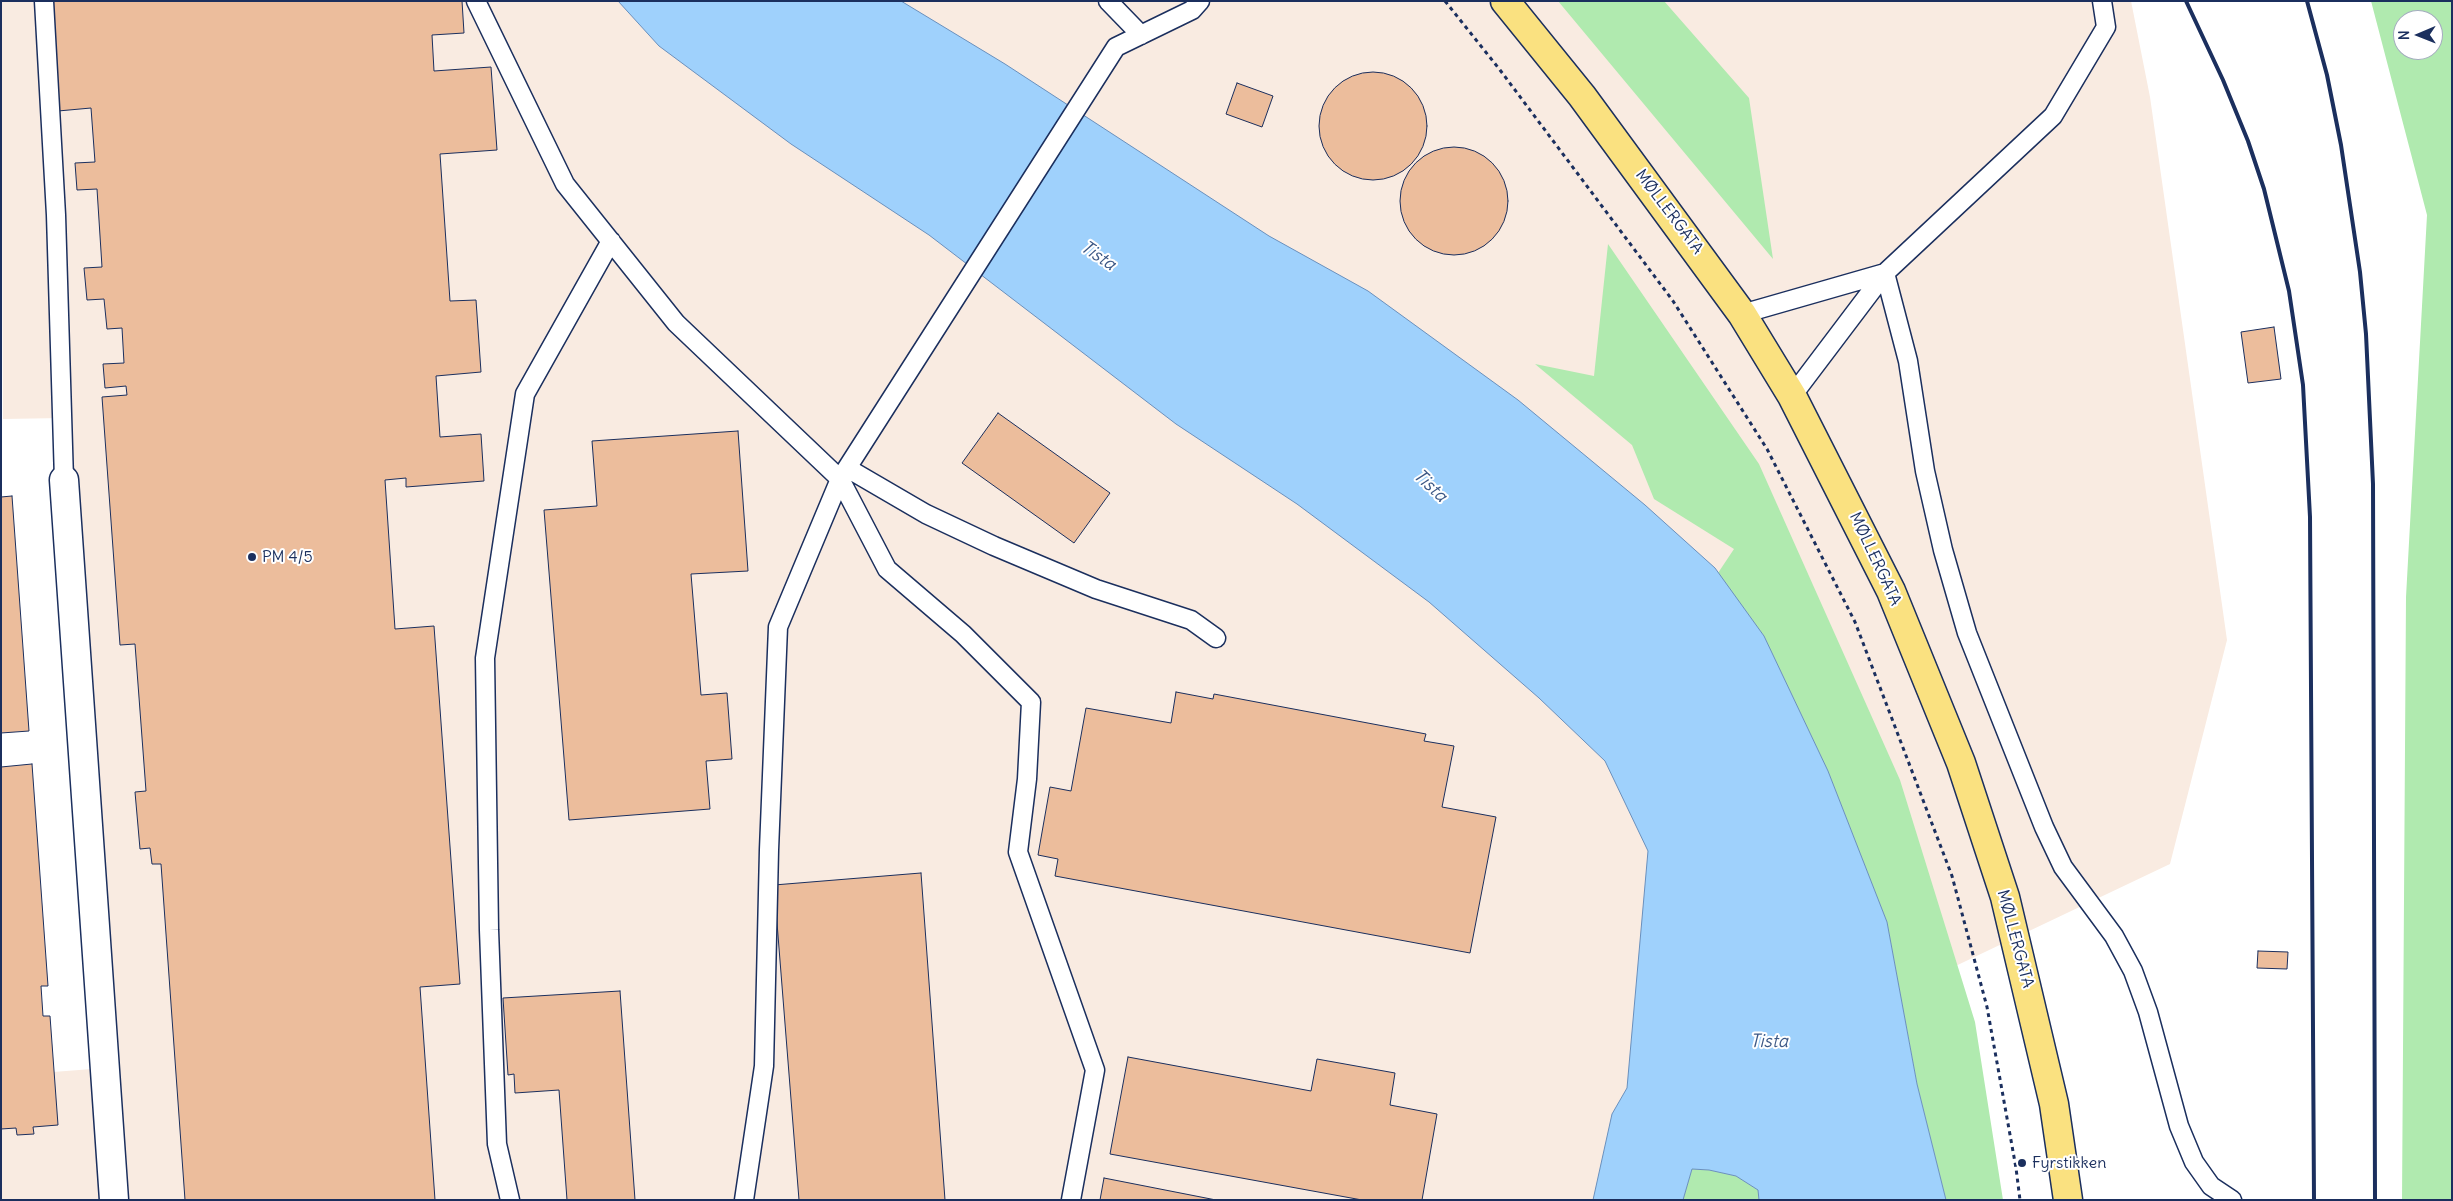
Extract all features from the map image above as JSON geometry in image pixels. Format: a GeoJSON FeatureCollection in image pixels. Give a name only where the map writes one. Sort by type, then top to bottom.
{"type":"FeatureCollection","features":[{"type":"Feature","properties":{"kind":"main road","name":"MØLLERGATA"},"geometry":{"type":"LineString","coordinates":[[1505,1],[1582,96],[1742,314],[1792,396],[1891,591],[1961,762],[2005,897],[2054,1104],[2068,1200]]}},
{"type":"Feature","properties":{"kind":"street"},"geometry":{"type":"LineString","coordinates":[[64,480],[114,1200]]}},
{"type":"Feature","properties":{"kind":"lane"},"geometry":{"type":"LineString","coordinates":[[44,1],[56,215],[64,480]]}},
{"type":"Feature","properties":{"kind":"lane"},"geometry":{"type":"LineString","coordinates":[[476,1],[565,184],[676,323],[844,474],[994,546],[1096,589],[1191,620],[1216,638]]}},
{"type":"Feature","properties":{"kind":"lane"},"geometry":{"type":"LineString","coordinates":[[1108,1],[1141,35]]}},
{"type":"Feature","properties":{"kind":"lane"},"geometry":{"type":"LineString","coordinates":[[744,1200],[764,1066],[769,850],[778,627],[844,474],[1116,48],[1192,10],[1200,1]]}},
{"type":"Feature","properties":{"kind":"lane"},"geometry":{"type":"LineString","coordinates":[[1792,396],[1885,273],[2052,116],[2106,27],[2102,1]]}},
{"type":"Feature","properties":{"kind":"lane"},"geometry":{"type":"LineString","coordinates":[[510,1200],[497,1144],[489,930],[485,658],[525,394],[611,242]]}},
{"type":"Feature","properties":{"kind":"lane"},"geometry":{"type":"LineString","coordinates":[[1742,314],[1885,273]]}},
{"type":"Feature","properties":{"kind":"lane"},"geometry":{"type":"LineString","coordinates":[[1885,273],[1908,360],[1925,471],[1943,550],[1966,633],[2044,828],[2062,867],[2114,936],[2133,971],[2148,1012],[2180,1126],[2194,1162],[2211,1186],[2232,1200]]}},
{"type":"Feature","properties":{"kind":"lane"},"geometry":{"type":"LineString","coordinates":[[844,474],[887,569],[963,634],[1031,702],[1027,779],[1018,852],[1096,1070],[1071,1200]]}},
{"type":"Feature","properties":{"kind":"path"},"geometry":{"type":"LineString","coordinates":[[1445,1],[1500,70],[1673,301],[1767,449],[1855,622],[1952,876],[1987,1007],[2020,1200]]}},
{"type":"Feature","properties":{"kind":"shaded area"},"geometry":{"type":"Polygon","coordinates":[[[1,1],[2131,1],[2150,97],[2227,640],[2170,864],[1945,971],[1786,1200],[1,1200],[1,1076],[105,1068],[63,418],[3,419],[1,1]]]}},
{"type":"Feature","properties":{"kind":"green space"},"geometry":{"type":"Polygon","coordinates":[[[1558,1],[1664,1],[1749,98],[1773,259],[1558,1]]]}},
{"type":"Feature","properties":{"kind":"green space"},"geometry":{"type":"Polygon","coordinates":[[[2371,1],[2452,1],[2452,1200],[2402,1200],[2406,597],[2427,215],[2371,1]]]}},
{"type":"Feature","properties":{"kind":"green space"},"geometry":{"type":"Polygon","coordinates":[[[1608,244],[1759,464],[1900,780],[1975,1022],[2003,1200],[1946,1200],[1917,1084],[1887,922],[1828,771],[1764,636],[1718,573],[1734,549],[1654,499],[1632,445],[1535,364],[1594,376],[1608,244]]]}},
{"type":"Feature","properties":{"kind":"green space"},"geometry":{"type":"Polygon","coordinates":[[[1692,1169],[1709,1170],[1736,1176],[1758,1190],[1759,1200],[1683,1200],[1692,1169]]]}},
{"type":"Feature","properties":{"kind":"water","name":"Tista"},"geometry":{"type":"Polygon","coordinates":[[[618,1],[901,1],[1005,64],[1269,236],[1368,291],[1518,400],[1645,505],[1715,568],[1764,636],[1828,771],[1887,922],[1917,1084],[1946,1200],[1759,1200],[1758,1190],[1736,1176],[1709,1170],[1692,1169],[1683,1200],[1593,1200],[1612,1114],[1627,1088],[1648,851],[1605,761],[1539,698],[1429,602],[1297,504],[1176,424],[929,235],[791,144],[659,46],[618,1]]]}},
{"type":"Feature","properties":{"kind":"building","name":"PM 4/5"},"geometry":{"type":"Polygon","coordinates":[[[51,1],[462,1],[464,33],[432,35],[434,71],[491,67],[497,150],[440,154],[450,301],[476,300],[481,372],[436,376],[440,437],[481,434],[484,481],[406,487],[406,478],[385,480],[395,629],[434,626],[460,984],[420,987],[435,1200],[185,1200],[161,864],[152,864],[150,848],[140,849],[135,792],[146,791],[135,644],[120,645],[102,397],[127,395],[126,386],[105,388],[103,364],[124,363],[122,328],[107,329],[104,299],[87,300],[84,268],[102,267],[97,189],[77,190],[75,163],[95,162],[91,108],[58,111],[51,1]]]}},
{"type":"Feature","properties":{"kind":"building"},"geometry":{"type":"Polygon","coordinates":[[[1373,72],[1394,76],[1411,88],[1423,105],[1427,126],[1423,147],[1411,164],[1394,176],[1373,180],[1352,176],[1335,164],[1323,147],[1319,126],[1323,105],[1335,88],[1352,76],[1373,72]]]}},
{"type":"Feature","properties":{"kind":"building"},"geometry":{"type":"Polygon","coordinates":[[[1237,83],[1273,96],[1262,127],[1226,114],[1237,83]]]}},
{"type":"Feature","properties":{"kind":"building"},"geometry":{"type":"Polygon","coordinates":[[[1454,147],[1475,151],[1492,163],[1504,180],[1508,201],[1504,222],[1492,239],[1475,251],[1454,255],[1433,251],[1416,239],[1404,222],[1400,201],[1404,180],[1416,163],[1433,151],[1454,147]]]}},
{"type":"Feature","properties":{"kind":"building"},"geometry":{"type":"Polygon","coordinates":[[[2274,327],[2281,379],[2248,383],[2241,332],[2274,327]]]}},
{"type":"Feature","properties":{"kind":"building"},"geometry":{"type":"Polygon","coordinates":[[[998,413],[1110,493],[1074,543],[962,463],[998,413]]]}},
{"type":"Feature","properties":{"kind":"building"},"geometry":{"type":"Polygon","coordinates":[[[738,431],[748,571],[691,574],[701,695],[727,693],[732,759],[706,761],[710,809],[569,820],[544,510],[597,506],[592,441],[738,431]]]}},
{"type":"Feature","properties":{"kind":"building"},"geometry":{"type":"Polygon","coordinates":[[[12,496],[29,731],[1,733],[1,497],[12,496]]]}},
{"type":"Feature","properties":{"kind":"building"},"geometry":{"type":"Polygon","coordinates":[[[1176,692],[1213,699],[1214,694],[1426,734],[1424,741],[1454,746],[1442,807],[1496,817],[1470,953],[1055,876],[1058,859],[1038,855],[1050,787],[1071,791],[1086,708],[1171,723],[1176,692]]]}},
{"type":"Feature","properties":{"kind":"building"},"geometry":{"type":"Polygon","coordinates":[[[32,764],[48,986],[41,986],[43,1016],[50,1016],[58,1125],[33,1127],[34,1134],[17,1135],[16,1128],[1,1129],[1,767],[32,764]]]}},
{"type":"Feature","properties":{"kind":"building"},"geometry":{"type":"Polygon","coordinates":[[[921,873],[945,1200],[799,1200],[774,885],[921,873]]]}},
{"type":"Feature","properties":{"kind":"building"},"geometry":{"type":"Polygon","coordinates":[[[2258,951],[2288,952],[2287,969],[2257,968],[2258,951]]]}},
{"type":"Feature","properties":{"kind":"building"},"geometry":{"type":"Polygon","coordinates":[[[620,991],[635,1200],[567,1200],[559,1090],[515,1093],[514,1074],[508,1075],[503,998],[620,991]]]}},
{"type":"Feature","properties":{"kind":"building"},"geometry":{"type":"Polygon","coordinates":[[[1128,1057],[1311,1091],[1317,1059],[1395,1073],[1390,1105],[1437,1114],[1422,1200],[1362,1200],[1110,1154],[1128,1057]]]}},
{"type":"Feature","properties":{"kind":"building"},"geometry":{"type":"Polygon","coordinates":[[[1104,1178],[1216,1200],[1100,1200],[1104,1178]]]}},
{"type":"Feature","properties":{"kind":"railway"},"geometry":{"type":"LineString","coordinates":[[2186,1],[2223,80],[2248,141],[2264,189],[2289,291],[2303,385],[2310,517],[2314,1200]]}},
{"type":"Feature","properties":{"kind":"railway"},"geometry":{"type":"LineString","coordinates":[[2307,1],[2327,75],[2341,145],[2360,272],[2366,334],[2373,484],[2375,1200]]}},
{"type":"Feature","properties":{"kind":"place","name":"PM 4/5"},"geometry":{"type":"Point","coordinates":[252,557]}},
{"type":"Feature","properties":{"kind":"place","name":"Fyrstikken"},"geometry":{"type":"Point","coordinates":[2022,1163]}}]}
